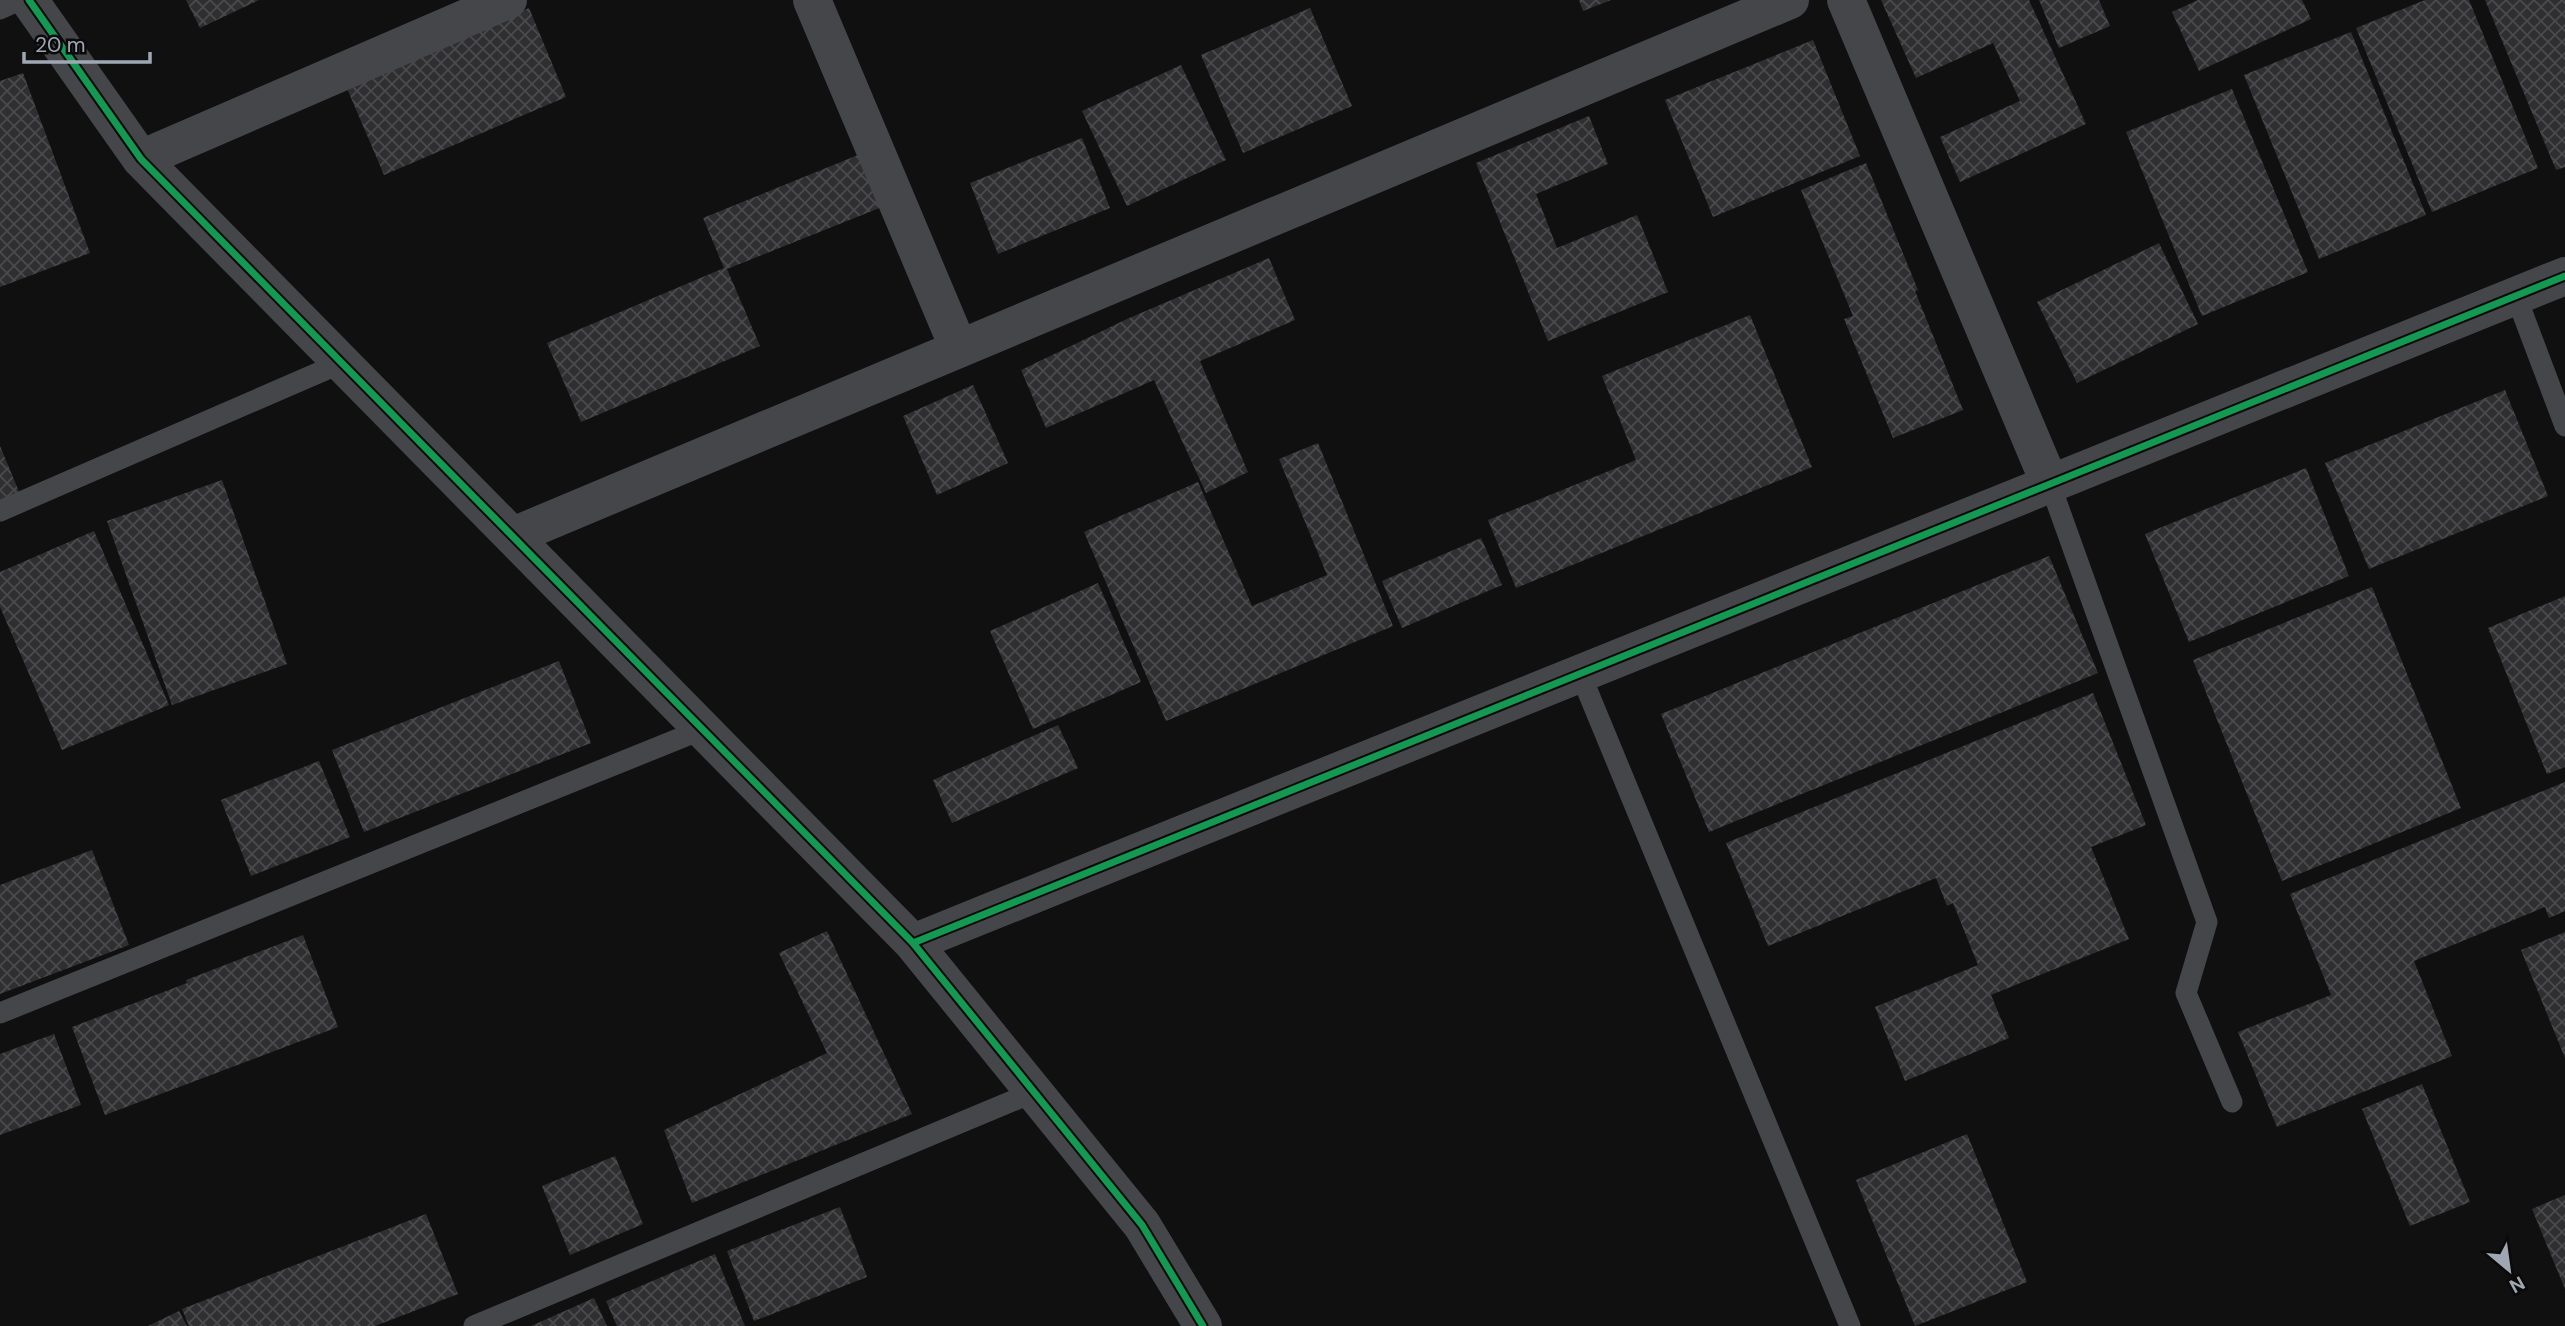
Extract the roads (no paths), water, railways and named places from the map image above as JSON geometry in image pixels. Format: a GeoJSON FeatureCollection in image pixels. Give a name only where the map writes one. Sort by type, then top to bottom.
{"type":"FeatureCollection","features":[{"type":"Feature","properties":{"kind":"street"},"geometry":{"type":"LineString","coordinates":[[29,0],[141,159],[913,943],[1142,1225],[1203,1326]]}},
{"type":"Feature","properties":{"kind":"street"},"geometry":{"type":"LineString","coordinates":[[141,159],[508,0]]}},
{"type":"Feature","properties":{"kind":"street"},"geometry":{"type":"LineString","coordinates":[[813,0],[959,349]]}},
{"type":"Feature","properties":{"kind":"street"},"geometry":{"type":"LineString","coordinates":[[513,536],[1790,0]]}},
{"type":"Feature","properties":{"kind":"street"},"geometry":{"type":"LineString","coordinates":[[1846,0],[2050,484]]}},
{"type":"Feature","properties":{"kind":"street"},"geometry":{"type":"LineString","coordinates":[[913,943],[2565,276]]}},
{"type":"Feature","properties":{"kind":"lane"},"geometry":{"type":"LineString","coordinates":[[0,9],[20,0]]}},
{"type":"Feature","properties":{"kind":"lane"},"geometry":{"type":"LineString","coordinates":[[2516,296],[2565,426]]}},
{"type":"Feature","properties":{"kind":"lane"},"geometry":{"type":"LineString","coordinates":[[0,511],[341,363]]}},
{"type":"Feature","properties":{"kind":"lane"},"geometry":{"type":"LineString","coordinates":[[2050,484],[2207,922],[2186,993],[2232,1102]]}},
{"type":"Feature","properties":{"kind":"lane"},"geometry":{"type":"LineString","coordinates":[[1580,673],[1850,1326]]}},
{"type":"Feature","properties":{"kind":"lane"},"geometry":{"type":"LineString","coordinates":[[0,1013],[703,729]]}},
{"type":"Feature","properties":{"kind":"lane"},"geometry":{"type":"LineString","coordinates":[[474,1326],[1034,1091]]}}]}
